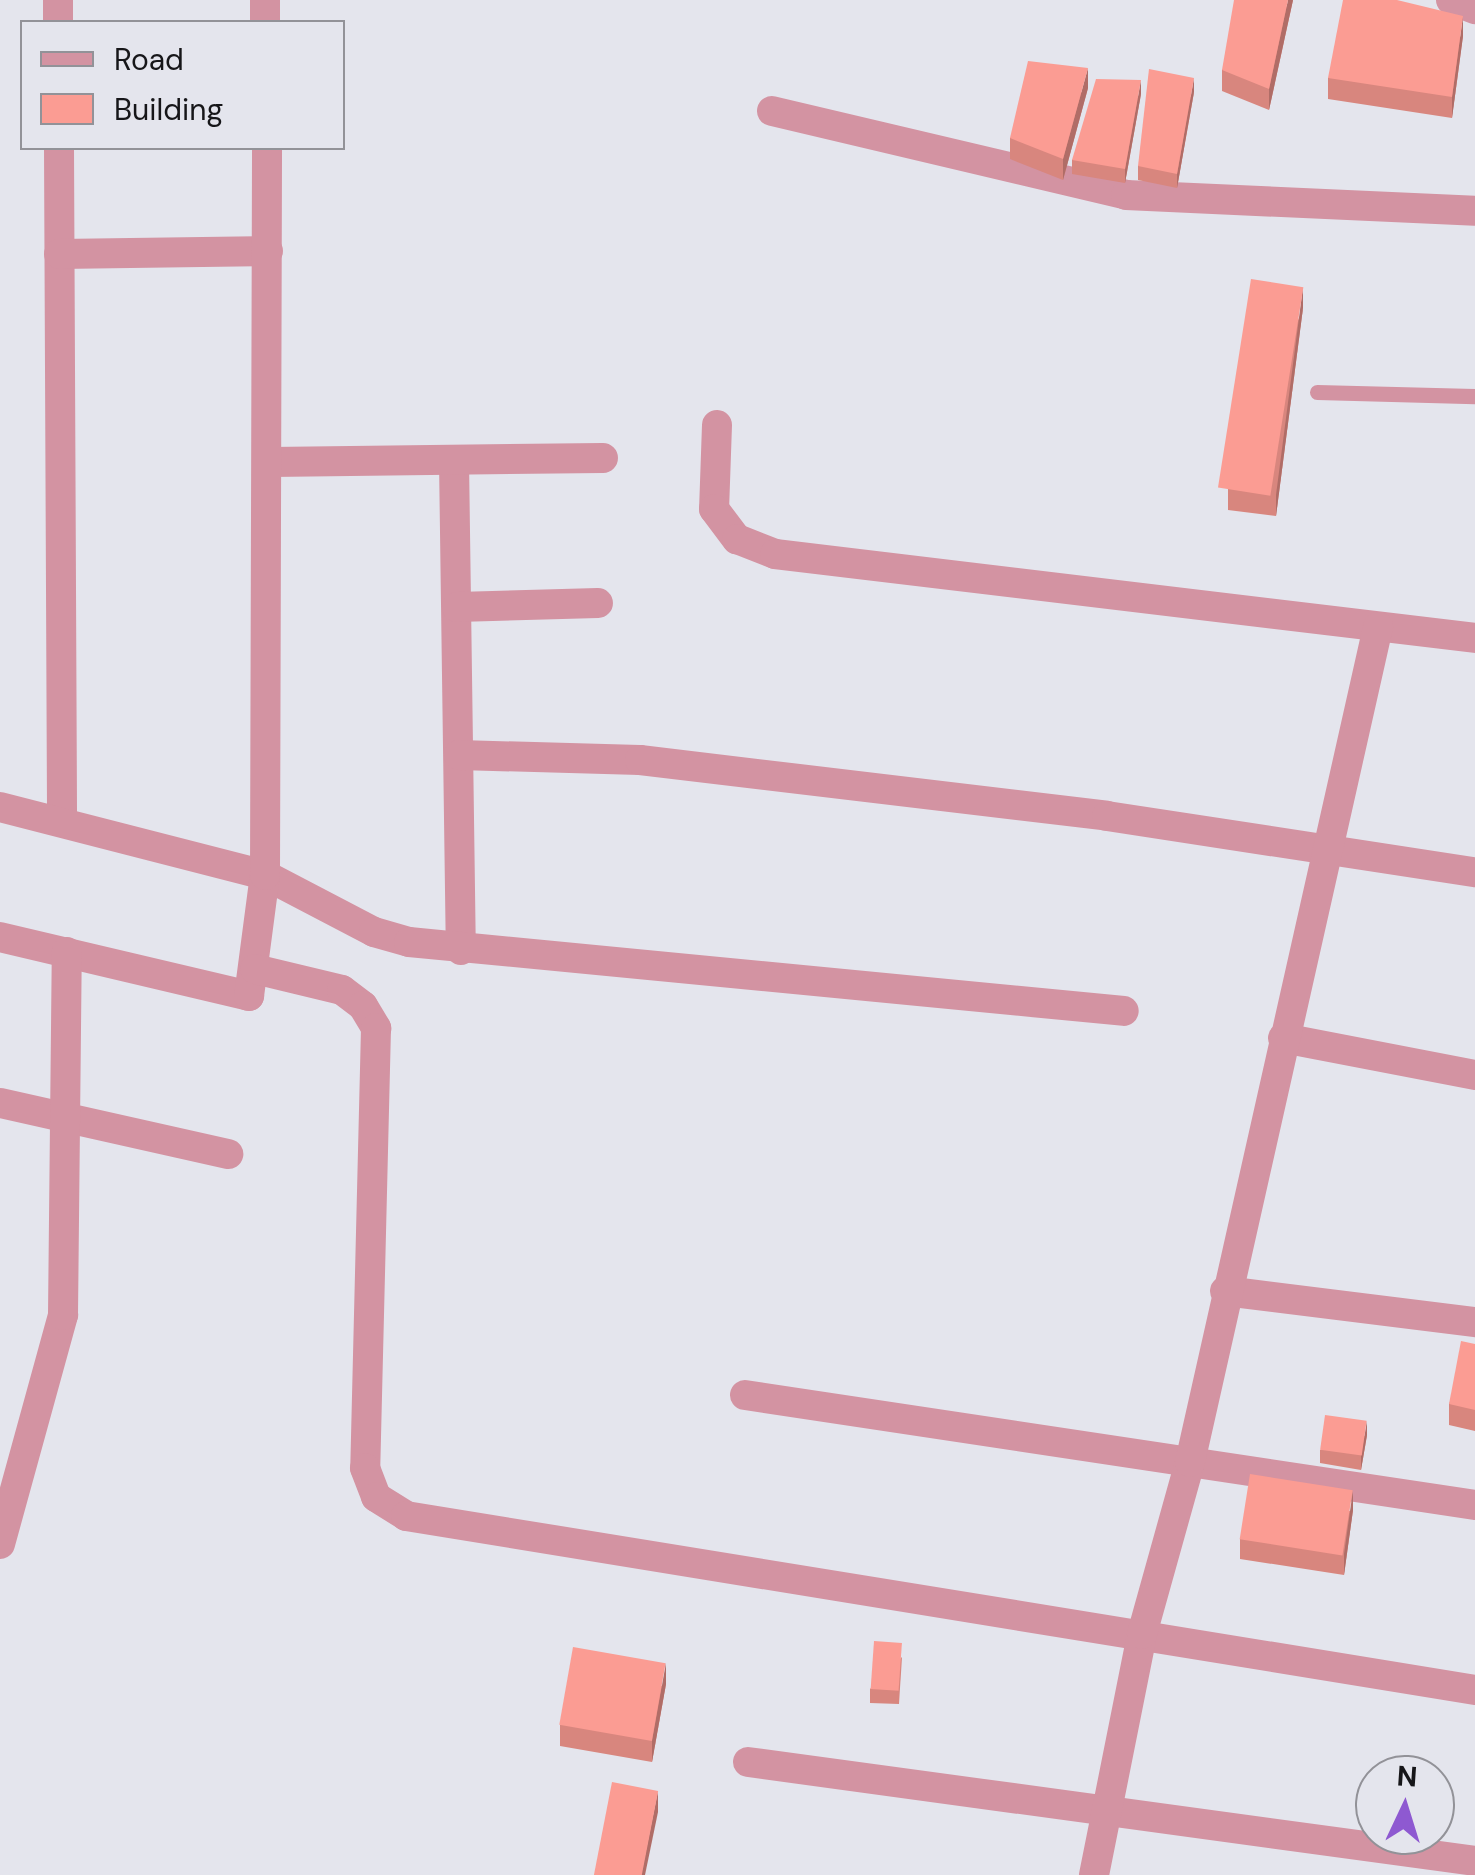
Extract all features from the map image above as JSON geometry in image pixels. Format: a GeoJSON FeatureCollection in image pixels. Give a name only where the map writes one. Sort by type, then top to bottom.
{"type":"FeatureCollection","features":[{"type":"Feature","properties":{"kind":"street"},"geometry":{"type":"LineString","coordinates":[[1451,0],[1475,9]]}},
{"type":"Feature","properties":{"kind":"street"},"geometry":{"type":"LineString","coordinates":[[772,112],[1126,194],[1475,211]]}},
{"type":"Feature","properties":{"kind":"street"},"geometry":{"type":"LineString","coordinates":[[59,150],[62,822]]}},
{"type":"Feature","properties":{"kind":"street"},"geometry":{"type":"LineString","coordinates":[[0,936],[249,996],[265,875],[271,462],[267,150]]}},
{"type":"Feature","properties":{"kind":"street"},"geometry":{"type":"LineString","coordinates":[[59,254],[268,251]]}},
{"type":"Feature","properties":{"kind":"street"},"geometry":{"type":"LineString","coordinates":[[717,425],[714,508],[737,540],[775,554],[1475,638]]}},
{"type":"Feature","properties":{"kind":"street"},"geometry":{"type":"LineString","coordinates":[[271,462],[602,458]]}},
{"type":"Feature","properties":{"kind":"street"},"geometry":{"type":"LineString","coordinates":[[454,460],[460,950]]}},
{"type":"Feature","properties":{"kind":"street"},"geometry":{"type":"LineString","coordinates":[[456,607],[598,603]]}},
{"type":"Feature","properties":{"kind":"street"},"geometry":{"type":"LineString","coordinates":[[1094,1875],[1142,1634],[1190,1462],[1225,1290],[1378,628]]}},
{"type":"Feature","properties":{"kind":"street"},"geometry":{"type":"LineString","coordinates":[[459,755],[624,759],[1326,847],[1475,872]]}},
{"type":"Feature","properties":{"kind":"street"},"geometry":{"type":"LineString","coordinates":[[0,807],[265,875],[374,932],[460,950],[1124,1011]]}},
{"type":"Feature","properties":{"kind":"street"},"geometry":{"type":"LineString","coordinates":[[0,1544],[63,1314],[66,952]]}},
{"type":"Feature","properties":{"kind":"street"},"geometry":{"type":"LineString","coordinates":[[255,970],[342,990],[363,1006],[376,1028],[364,1468],[376,1497],[406,1516],[1475,1690]]}},
{"type":"Feature","properties":{"kind":"street"},"geometry":{"type":"LineString","coordinates":[[1282,1038],[1475,1075]]}},
{"type":"Feature","properties":{"kind":"street"},"geometry":{"type":"LineString","coordinates":[[0,1103],[228,1154]]}},
{"type":"Feature","properties":{"kind":"street"},"geometry":{"type":"LineString","coordinates":[[1225,1290],[1475,1322]]}},
{"type":"Feature","properties":{"kind":"street"},"geometry":{"type":"LineString","coordinates":[[744,1395],[1475,1505]]}},
{"type":"Feature","properties":{"kind":"street"},"geometry":{"type":"LineString","coordinates":[[748,1762],[1110,1808],[1475,1861]]}},
{"type":"Feature","properties":{"kind":"lane"},"geometry":{"type":"LineString","coordinates":[[1317,392],[1475,396]]}},
{"type":"Feature","properties":{"kind":"building"},"geometry":{"type":"Polygon","coordinates":[[[1234,0],[1288,0],[1269,89],[1222,70],[1234,0]]]}},
{"type":"Feature","properties":{"kind":"building"},"geometry":{"type":"Polygon","coordinates":[[[1343,0],[1397,0],[1463,16],[1452,97],[1328,78],[1343,0]]]}},
{"type":"Feature","properties":{"kind":"building"},"geometry":{"type":"Polygon","coordinates":[[[1028,61],[1088,68],[1063,159],[1010,138],[1028,61]]]}},
{"type":"Feature","properties":{"kind":"building"},"geometry":{"type":"Polygon","coordinates":[[[1149,69],[1194,78],[1177,174],[1138,166],[1149,69]]]}},
{"type":"Feature","properties":{"kind":"building"},"geometry":{"type":"Polygon","coordinates":[[[1096,79],[1141,80],[1125,169],[1072,160],[1096,79]]]}},
{"type":"Feature","properties":{"kind":"building"},"geometry":{"type":"Polygon","coordinates":[[[1251,279],[1303,287],[1270,496],[1218,487],[1251,279]]]}},
{"type":"Feature","properties":{"kind":"building"},"geometry":{"type":"Polygon","coordinates":[[[1461,1341],[1475,1344],[1475,1410],[1449,1404],[1461,1341]]]}},
{"type":"Feature","properties":{"kind":"building"},"geometry":{"type":"Polygon","coordinates":[[[1325,1415],[1367,1421],[1362,1456],[1320,1450],[1325,1415]]]}},
{"type":"Feature","properties":{"kind":"building"},"geometry":{"type":"Polygon","coordinates":[[[1250,1474],[1353,1490],[1342,1555],[1240,1539],[1250,1474]]]}},
{"type":"Feature","properties":{"kind":"building"},"geometry":{"type":"Polygon","coordinates":[[[874,1641],[902,1643],[899,1691],[871,1689],[874,1641]]]}},
{"type":"Feature","properties":{"kind":"building"},"geometry":{"type":"Polygon","coordinates":[[[573,1647],[666,1663],[652,1741],[559,1725],[573,1647]]]}},
{"type":"Feature","properties":{"kind":"building"},"geometry":{"type":"Polygon","coordinates":[[[612,1782],[658,1791],[642,1875],[594,1875],[612,1782]]]}}]}
